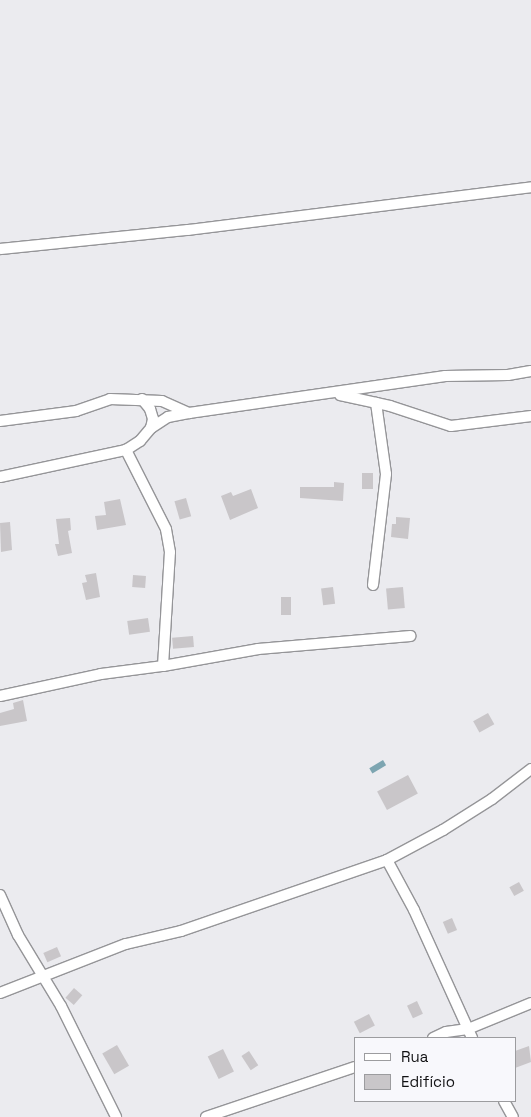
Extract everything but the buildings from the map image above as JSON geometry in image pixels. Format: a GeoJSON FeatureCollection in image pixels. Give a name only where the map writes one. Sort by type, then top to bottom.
{"type":"FeatureCollection","features":[{"type":"Feature","properties":{"kind":"street"},"geometry":{"type":"LineString","coordinates":[[0,249],[198,229],[531,187]]}},
{"type":"Feature","properties":{"kind":"street"},"geometry":{"type":"LineString","coordinates":[[0,477],[126,450],[140,441],[151,428],[168,417],[446,376],[508,375],[531,371]]}},
{"type":"Feature","properties":{"kind":"street"},"geometry":{"type":"LineString","coordinates":[[334,393],[376,403],[451,426],[531,416]]}},
{"type":"Feature","properties":{"kind":"street"},"geometry":{"type":"LineString","coordinates":[[0,421],[76,411],[110,399],[162,401],[189,413]]}},
{"type":"Feature","properties":{"kind":"street"},"geometry":{"type":"LineString","coordinates":[[142,399],[150,409],[153,419],[151,428]]}},
{"type":"Feature","properties":{"kind":"street"},"geometry":{"type":"LineString","coordinates":[[373,585],[386,474],[376,403]]}},
{"type":"Feature","properties":{"kind":"street"},"geometry":{"type":"LineString","coordinates":[[126,450],[166,529],[170,552],[164,666]]}},
{"type":"Feature","properties":{"kind":"street"},"geometry":{"type":"LineString","coordinates":[[0,696],[101,674],[164,666],[258,649],[410,636]]}},
{"type":"Feature","properties":{"kind":"street"},"geometry":{"type":"LineString","coordinates":[[0,993],[126,944],[181,931],[387,860],[443,830],[492,799],[531,769]]}},
{"type":"Feature","properties":{"kind":"street"},"geometry":{"type":"LineString","coordinates":[[387,860],[414,910],[470,1034]]}},
{"type":"Feature","properties":{"kind":"street"},"geometry":{"type":"LineString","coordinates":[[0,895],[18,935],[41,976],[61,1006],[116,1117]]}},
{"type":"Feature","properties":{"kind":"street"},"geometry":{"type":"LineString","coordinates":[[435,1037],[446,1032],[470,1034],[531,1003]]}},
{"type":"Feature","properties":{"kind":"street"},"geometry":{"type":"LineString","coordinates":[[206,1117],[354,1067]]}},
{"type":"Feature","properties":{"kind":"street"},"geometry":{"type":"LineString","coordinates":[[505,1102],[513,1117]]}},
{"type":"Feature","properties":{"kind":"water"},"geometry":{"type":"Polygon","coordinates":[[[383,760],[386,765],[372,773],[369,768],[383,760]]]}}]}
